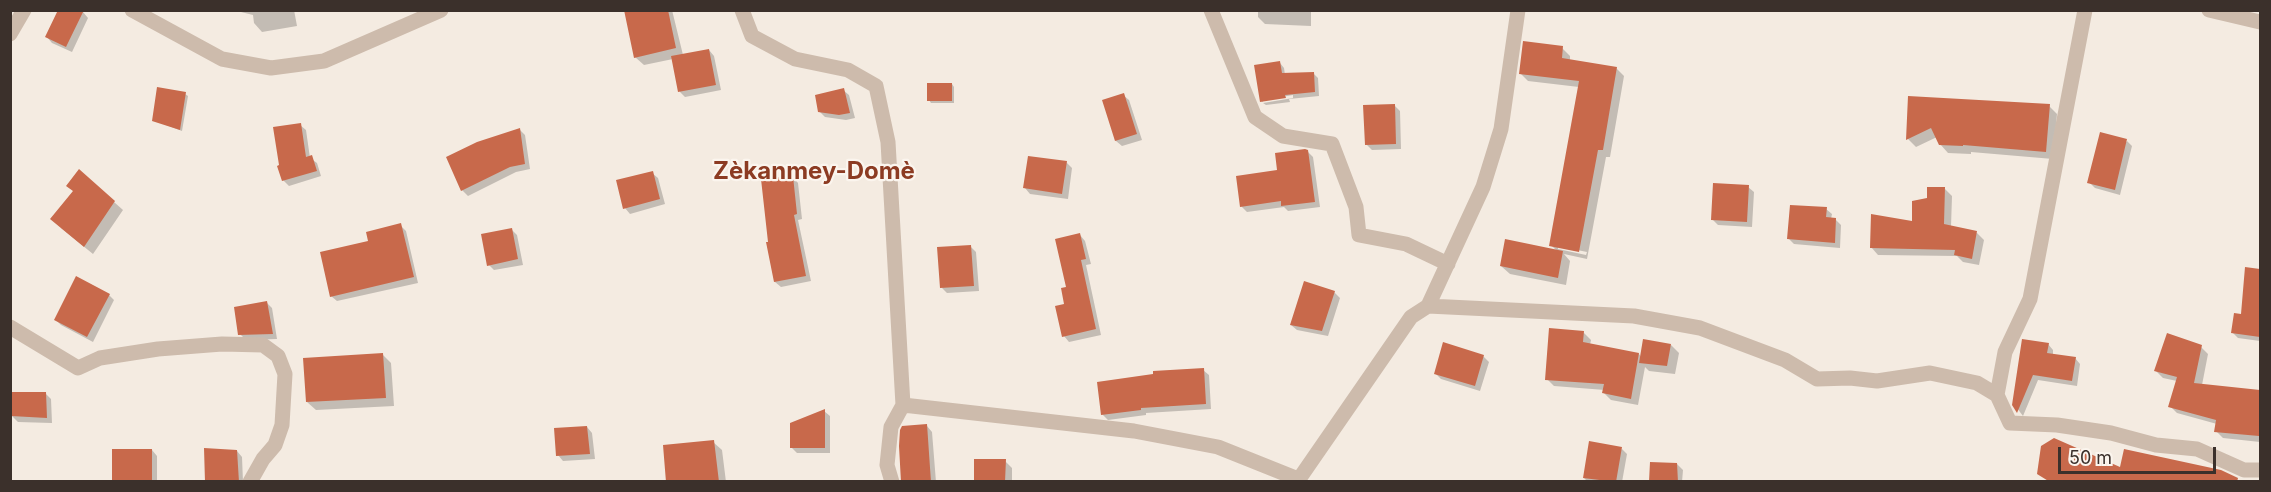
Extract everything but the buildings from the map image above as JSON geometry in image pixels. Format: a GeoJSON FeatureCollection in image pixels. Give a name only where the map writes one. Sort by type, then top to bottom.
{"type":"FeatureCollection","features":[{"type":"Feature","properties":{"kind":"street"},"geometry":{"type":"LineString","coordinates":[[10,34],[24,10]]}},
{"type":"Feature","properties":{"kind":"street"},"geometry":{"type":"LineString","coordinates":[[132,10],[222,59],[271,68],[324,61],[441,10]]}},
{"type":"Feature","properties":{"kind":"street"},"geometry":{"type":"LineString","coordinates":[[741,10],[752,36],[795,59],[848,70],[876,86],[888,142],[903,405],[891,427],[887,465],[892,482]]}},
{"type":"Feature","properties":{"kind":"street"},"geometry":{"type":"LineString","coordinates":[[1211,10],[1256,117],[1283,136],[1332,144],[1356,207],[1359,235],[1406,244],[1448,264]]}},
{"type":"Feature","properties":{"kind":"street"},"geometry":{"type":"LineString","coordinates":[[903,405],[1134,431],[1218,447],[1298,480],[1411,317],[1428,306],[1448,264],[1483,187],[1501,129],[1518,10]]}},
{"type":"Feature","properties":{"kind":"street"},"geometry":{"type":"LineString","coordinates":[[1997,395],[2005,352],[2030,299],[2085,10]]}},
{"type":"Feature","properties":{"kind":"street"},"geometry":{"type":"LineString","coordinates":[[2209,10],[2260,22]]}},
{"type":"Feature","properties":{"kind":"street"},"geometry":{"type":"LineString","coordinates":[[1428,306],[1634,316],[1700,328],[1785,360],[1817,379],[1850,378],[1877,381],[1930,373],[1977,383],[1997,395],[2010,423],[2056,425],[2111,433],[2156,445],[2197,449],[2244,470],[2260,470]]}},
{"type":"Feature","properties":{"kind":"street"},"geometry":{"type":"LineString","coordinates":[[10,327],[78,368],[100,358],[158,349],[222,344],[263,345],[278,356],[285,374],[282,425],[275,445],[262,459],[250,482]]}},
{"type":"Feature","properties":{"kind":"district","name":"Zèkanmey-Domè"},"geometry":{"type":"Point","coordinates":[814,172]}}]}
